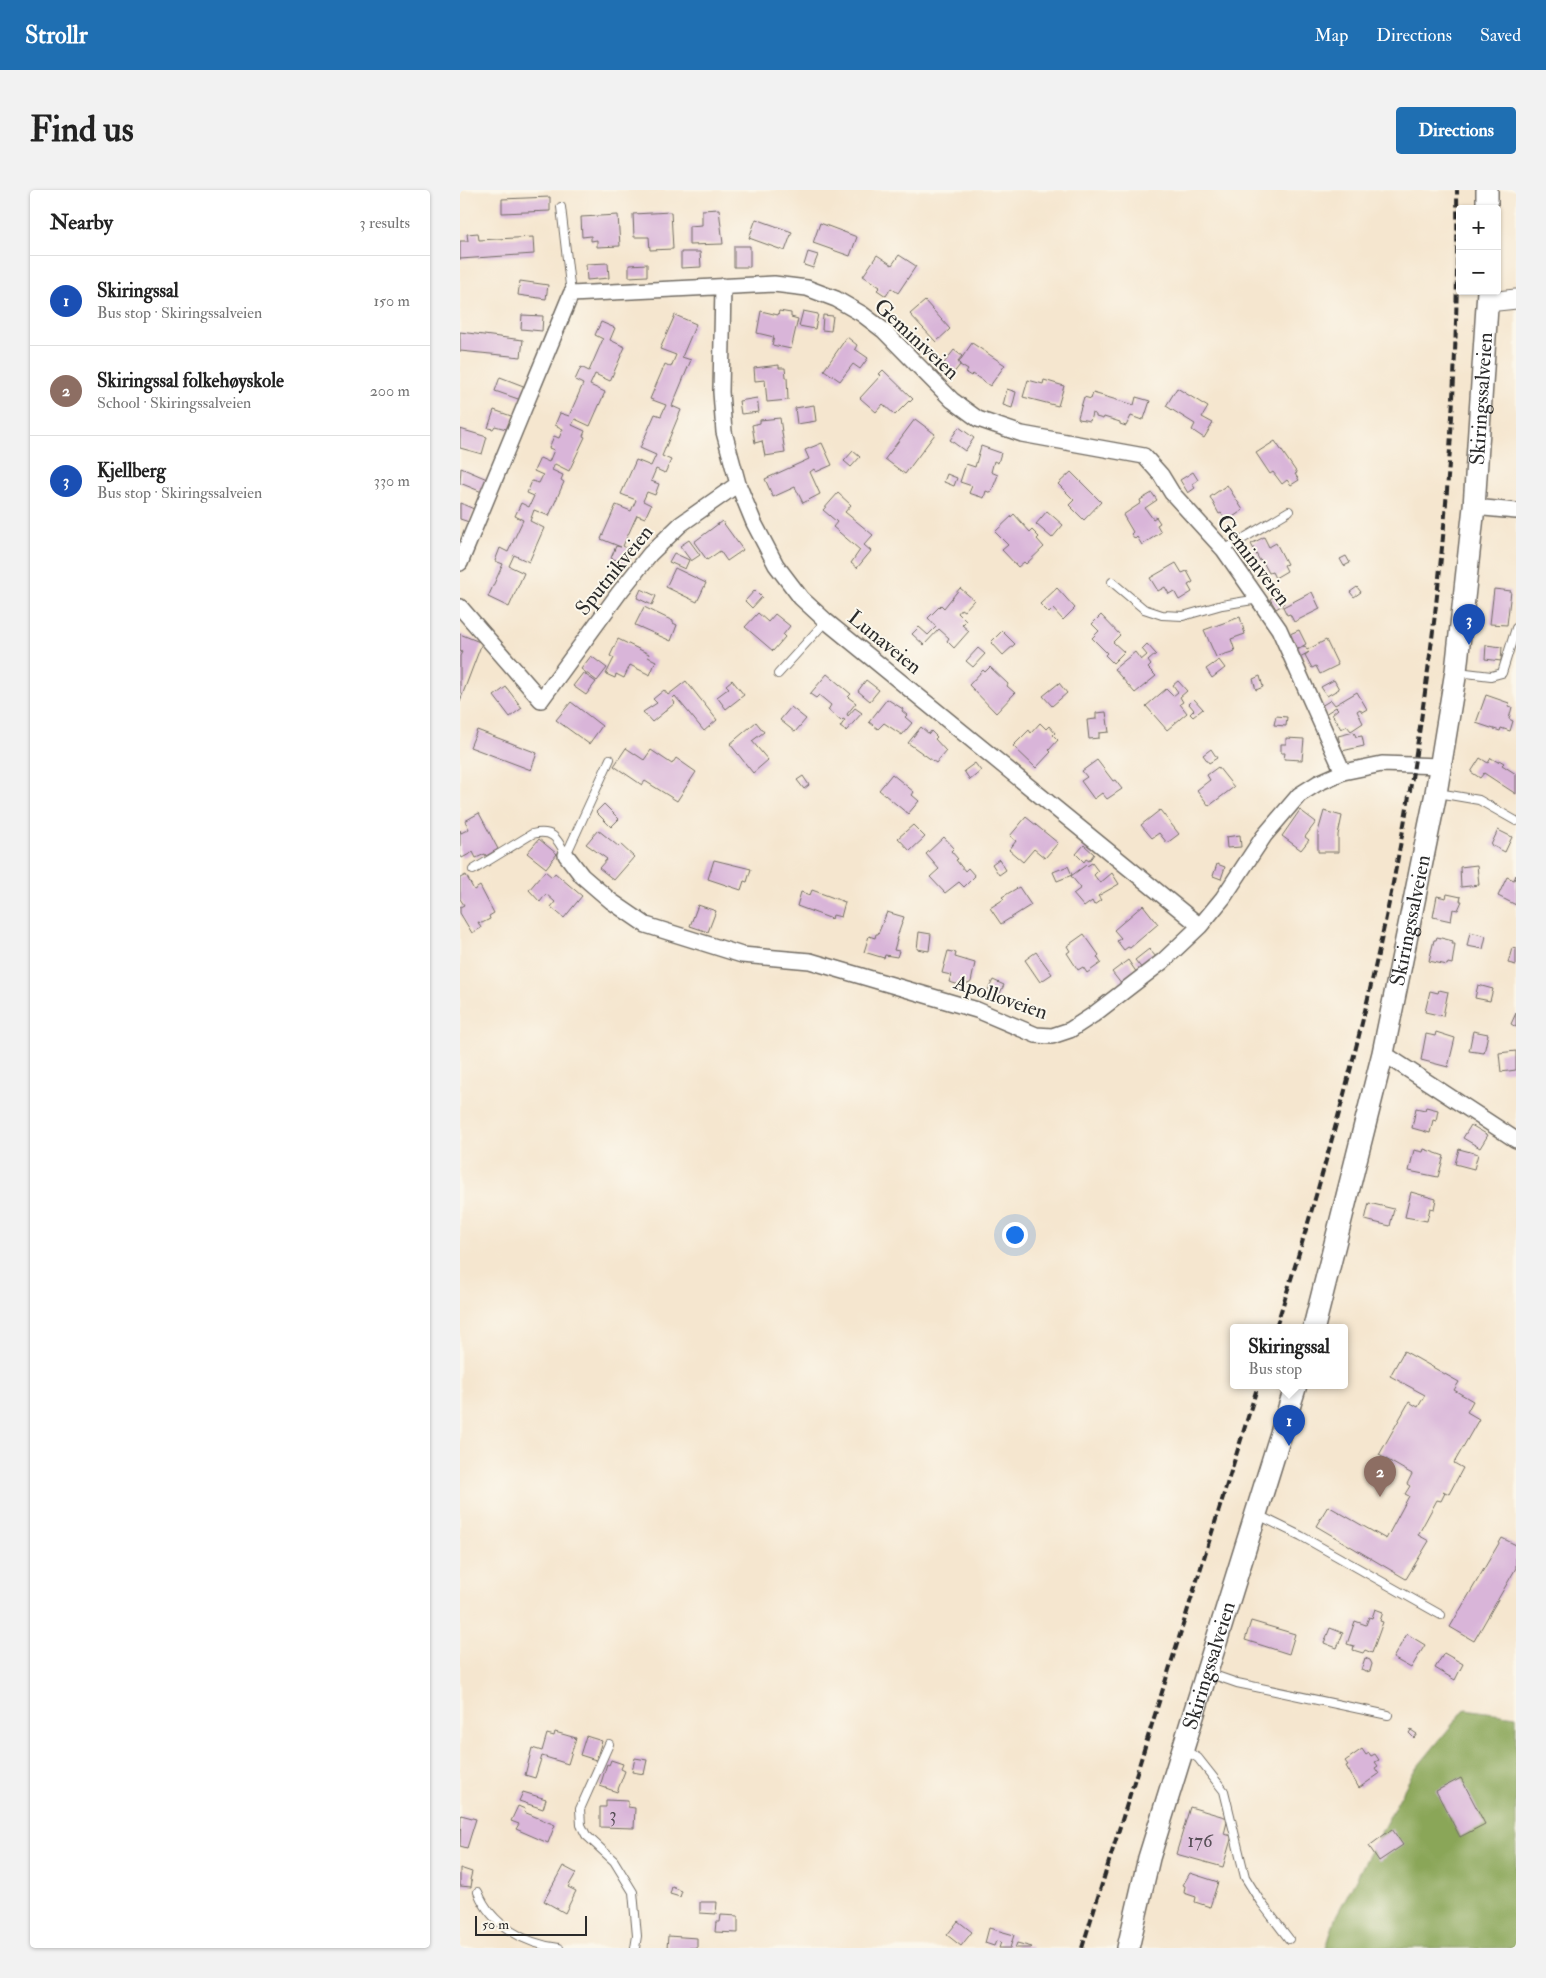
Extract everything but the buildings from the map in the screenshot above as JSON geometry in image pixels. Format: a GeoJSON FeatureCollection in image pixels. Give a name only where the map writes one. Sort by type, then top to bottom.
{"type":"FeatureCollection","features":[{"type":"Feature","properties":{"kind":"main road"},"geometry":{"type":"LineString","coordinates":[[1487,190],[1487,205]]}},
{"type":"Feature","properties":{"kind":"main road","name":"Skiringssalveien"},"geometry":{"type":"LineString","coordinates":[[1315,1324],[1383,1053],[1436,793],[1456,671],[1474,507],[1488,296]]}},
{"type":"Feature","properties":{"kind":"main road","name":"Skiringssalveien"},"geometry":{"type":"LineString","coordinates":[[1128,1948],[1149,1858],[1295,1389]]}},
{"type":"Feature","properties":{"kind":"street","name":"Geminiveien"},"geometry":{"type":"LineString","coordinates":[[572,294],[774,284],[807,288],[836,299],[862,314],[883,330],[952,400],[978,419],[1022,434],[1144,456],[1161,475],[1172,493],[1224,550],[1279,629],[1343,772]]}},
{"type":"Feature","properties":{"kind":"street","name":"Lunaveien"},"geometry":{"type":"LineString","coordinates":[[723,286],[721,392],[724,432],[738,484],[754,523],[776,565],[801,598],[826,621],[1200,926]]}},
{"type":"Feature","properties":{"kind":"street"},"geometry":{"type":"LineString","coordinates":[[460,563],[572,294]]}},
{"type":"Feature","properties":{"kind":"street"},"geometry":{"type":"LineString","coordinates":[[1488,296],[1516,299]]}},
{"type":"Feature","properties":{"kind":"street","name":"Sputnikveien"},"geometry":{"type":"LineString","coordinates":[[460,607],[541,700],[619,593],[650,554],[681,524],[738,484]]}},
{"type":"Feature","properties":{"kind":"street"},"geometry":{"type":"LineString","coordinates":[[1474,507],[1516,511]]}},
{"type":"Feature","properties":{"kind":"street","name":"Apolloveien"},"geometry":{"type":"LineString","coordinates":[[566,855],[582,876],[611,901],[646,925],[742,955],[810,961],[977,1010],[1036,1035],[1052,1036],[1070,1030],[1085,1020],[1163,960],[1200,926],[1222,898],[1264,836],[1299,795],[1318,783],[1343,772],[1382,764],[1440,766]]}},
{"type":"Feature","properties":{"kind":"street"},"geometry":{"type":"LineString","coordinates":[[1383,1053],[1516,1140]]}},
{"type":"Feature","properties":{"kind":"lane"},"geometry":{"type":"LineString","coordinates":[[561,207],[572,294]]}},
{"type":"Feature","properties":{"kind":"lane"},"geometry":{"type":"LineString","coordinates":[[1224,550],[1289,511]]}},
{"type":"Feature","properties":{"kind":"lane"},"geometry":{"type":"LineString","coordinates":[[1112,582],[1144,609],[1162,615],[1183,616],[1222,605],[1259,598]]}},
{"type":"Feature","properties":{"kind":"lane"},"geometry":{"type":"LineString","coordinates":[[778,674],[826,621]]}},
{"type":"Feature","properties":{"kind":"lane"},"geometry":{"type":"LineString","coordinates":[[1456,671],[1491,676],[1502,672],[1516,628]]}},
{"type":"Feature","properties":{"kind":"lane"},"geometry":{"type":"LineString","coordinates":[[566,855],[610,759]]}},
{"type":"Feature","properties":{"kind":"lane"},"geometry":{"type":"LineString","coordinates":[[1436,793],[1479,800],[1516,821]]}},
{"type":"Feature","properties":{"kind":"lane"},"geometry":{"type":"LineString","coordinates":[[473,870],[532,834],[541,832],[551,834],[557,839],[566,855]]}},
{"type":"Feature","properties":{"kind":"lane"},"geometry":{"type":"LineString","coordinates":[[1256,1514],[1301,1536],[1441,1615]]}},
{"type":"Feature","properties":{"kind":"lane"},"geometry":{"type":"LineString","coordinates":[[1206,1672],[1237,1683],[1388,1715]]}},
{"type":"Feature","properties":{"kind":"lane"},"geometry":{"type":"LineString","coordinates":[[608,1744],[580,1808],[581,1825],[586,1835],[614,1861],[634,1892],[637,1936],[635,1948]]}},
{"type":"Feature","properties":{"kind":"lane"},"geometry":{"type":"LineString","coordinates":[[1182,1748],[1198,1758],[1224,1790],[1245,1877],[1260,1901],[1289,1939]]}},
{"type":"Feature","properties":{"kind":"lane"},"geometry":{"type":"LineString","coordinates":[[478,1892],[487,1910],[506,1928],[527,1940],[559,1948]]}},
{"type":"Feature","properties":{"kind":"green space"},"geometry":{"type":"Polygon","coordinates":[[[1465,1709],[1516,1716],[1516,1948],[1326,1948],[1336,1916],[1414,1771],[1465,1709]]]}},
{"type":"Feature","properties":{"kind":"railway"},"geometry":{"type":"LineString","coordinates":[[1277,1324],[1326,1160],[1370,991],[1394,878],[1423,708],[1443,536],[1450,449],[1455,363],[1457,190]]}},
{"type":"Feature","properties":{"kind":"railway"},"geometry":{"type":"LineString","coordinates":[[1082,1948],[1257,1389]]}},
{"type":"Feature","properties":{"kind":"place","name":"Kjellberg"},"geometry":{"type":"Point","coordinates":[1469,645]}},
{"type":"Feature","properties":{"kind":"place","name":"Skiringssal"},"geometry":{"type":"Point","coordinates":[1289,1446]}},
{"type":"Feature","properties":{"kind":"place","name":"Skiringssal folkehøyskole"},"geometry":{"type":"Point","coordinates":[1380,1497]}}]}
